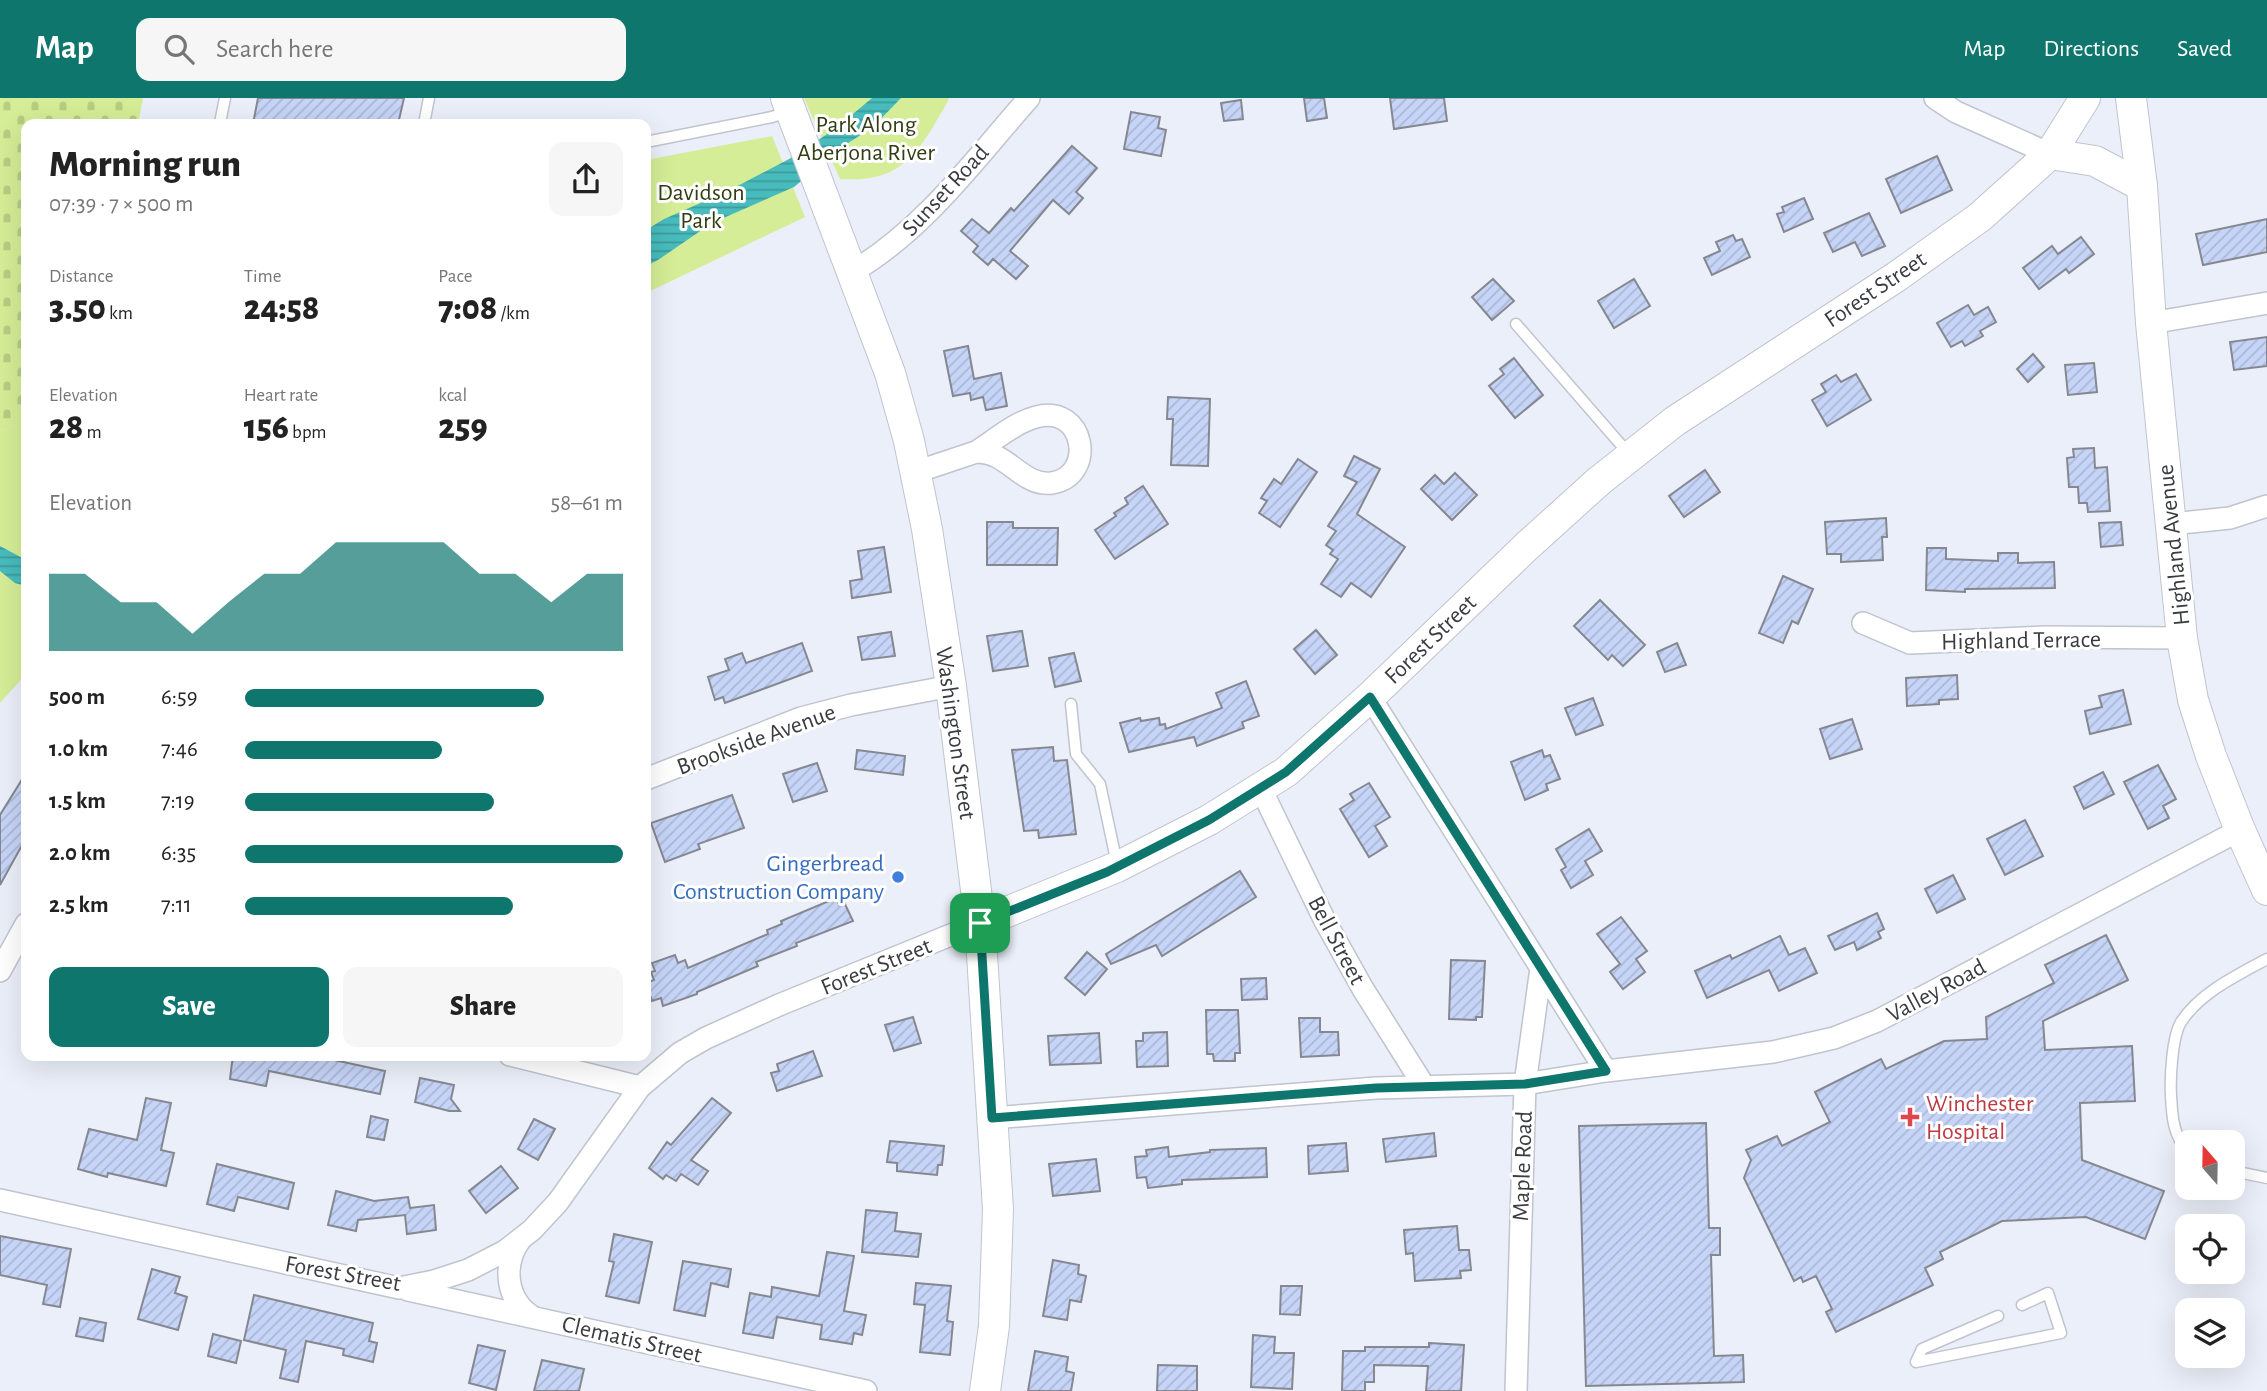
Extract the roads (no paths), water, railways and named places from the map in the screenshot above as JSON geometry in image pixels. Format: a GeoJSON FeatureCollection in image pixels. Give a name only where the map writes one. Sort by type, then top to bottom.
{"type":"FeatureCollection","features":[{"type":"Feature","properties":{"kind":"main road","name":"Forest Street"},"geometry":{"type":"LineString","coordinates":[[980,923],[1117,867],[1209,820],[1286,772],[1370,697],[1527,546],[1631,456],[1675,421],[1896,277],[1980,217],[2050,154],[2085,98]]}},
{"type":"Feature","properties":{"kind":"main road","name":"Highland Avenue"},"geometry":{"type":"LineString","coordinates":[[2131,98],[2142,186],[2151,323],[2182,638],[2193,700],[2211,756],[2240,831],[2267,890]]}},
{"type":"Feature","properties":{"kind":"main road","name":"Washington Street"},"geometry":{"type":"LineString","coordinates":[[791,115],[890,373],[916,472],[927,529],[951,687],[980,923],[999,1244],[994,1326],[985,1391]]}},
{"type":"Feature","properties":{"kind":"main road"},"geometry":{"type":"LineString","coordinates":[[2050,154],[2095,161],[2142,186]]}},
{"type":"Feature","properties":{"kind":"street","name":"Sunset Road"},"geometry":{"type":"LineString","coordinates":[[852,272],[883,253],[910,229],[1029,98]]}},
{"type":"Feature","properties":{"kind":"street"},"geometry":{"type":"LineString","coordinates":[[1936,98],[1956,113],[2050,154]]}},
{"type":"Feature","properties":{"kind":"street"},"geometry":{"type":"LineString","coordinates":[[2151,323],[2267,303]]}},
{"type":"Feature","properties":{"kind":"street"},"geometry":{"type":"LineString","coordinates":[[916,472],[975,452],[1031,418],[1047,415],[1059,417],[1071,425],[1078,435],[1080,452],[1073,472],[1059,481],[1043,483],[1027,478],[998,456],[975,452]]}},
{"type":"Feature","properties":{"kind":"street"},"geometry":{"type":"LineString","coordinates":[[2171,524],[2230,518],[2267,506]]}},
{"type":"Feature","properties":{"kind":"street","name":"Highland Terrace"},"geometry":{"type":"LineString","coordinates":[[1863,623],[1910,643],[2045,636],[2182,638]]}},
{"type":"Feature","properties":{"kind":"street","name":"Brookside Avenue"},"geometry":{"type":"LineString","coordinates":[[651,777],[801,718],[851,705],[951,687]]}},
{"type":"Feature","properties":{"kind":"street"},"geometry":{"type":"LineString","coordinates":[[1370,697],[1606,1071]]}},
{"type":"Feature","properties":{"kind":"street","name":"Bell Street"},"geometry":{"type":"LineString","coordinates":[[1261,788],[1325,921],[1423,1086]]}},
{"type":"Feature","properties":{"kind":"street","name":"Valley Road"},"geometry":{"type":"LineString","coordinates":[[992,1118],[1376,1088],[1525,1084],[1606,1071],[1773,1052],[1834,1038],[1877,1021],[2240,831]]}},
{"type":"Feature","properties":{"kind":"street","name":"Forest Street"},"geometry":{"type":"LineString","coordinates":[[0,1200],[399,1288],[434,1281],[468,1270],[505,1251],[542,1222],[640,1087],[680,1053],[726,1028],[980,923]]}},
{"type":"Feature","properties":{"kind":"street"},"geometry":{"type":"LineString","coordinates":[[0,971],[20,949]]}},
{"type":"Feature","properties":{"kind":"street","name":"Maple Road"},"geometry":{"type":"LineString","coordinates":[[1516,1391],[1525,1084],[1541,968]]}},
{"type":"Feature","properties":{"kind":"street"},"geometry":{"type":"LineString","coordinates":[[534,1061],[640,1087]]}},
{"type":"Feature","properties":{"kind":"street"},"geometry":{"type":"LineString","coordinates":[[521,1239],[510,1263],[510,1284],[520,1307],[533,1317]]}},
{"type":"Feature","properties":{"kind":"street","name":"Clematis Street"},"geometry":{"type":"LineString","coordinates":[[399,1288],[866,1391]]}},
{"type":"Feature","properties":{"kind":"lane"},"geometry":{"type":"LineString","coordinates":[[221,119],[225,98]]}},
{"type":"Feature","properties":{"kind":"lane"},"geometry":{"type":"LineString","coordinates":[[425,119],[429,98]]}},
{"type":"Feature","properties":{"kind":"lane"},"geometry":{"type":"LineString","coordinates":[[651,141],[791,115]]}},
{"type":"Feature","properties":{"kind":"lane"},"geometry":{"type":"LineString","coordinates":[[1516,324],[1631,456]]}},
{"type":"Feature","properties":{"kind":"lane"},"geometry":{"type":"LineString","coordinates":[[1071,704],[1076,754],[1100,784],[1117,867]]}},
{"type":"Feature","properties":{"kind":"lane"},"geometry":{"type":"LineString","coordinates":[[2176,1130],[2172,1112],[2170,1071],[2180,1024],[2199,1001],[2240,973],[2267,959]]}},
{"type":"Feature","properties":{"kind":"lane"},"geometry":{"type":"LineString","coordinates":[[2245,1173],[2267,1178]]}},
{"type":"Feature","properties":{"kind":"lane"},"geometry":{"type":"LineString","coordinates":[[1998,1315],[1922,1349],[1916,1362],[2061,1334],[2048,1293],[2022,1305]]}},
{"type":"Feature","properties":{"kind":"water"},"geometry":{"type":"Polygon","coordinates":[[[872,98],[901,98],[873,127],[842,147],[794,187],[712,223],[651,264],[651,227],[789,159],[835,129],[872,98]]]}},
{"type":"Feature","properties":{"kind":"water"},"geometry":{"type":"Polygon","coordinates":[[[0,546],[21,557],[21,585],[0,571],[0,546]]]}},
{"type":"Feature","properties":{"kind":"place","name":"Gingerbread Construction Company"},"geometry":{"type":"Point","coordinates":[898,877]}},
{"type":"Feature","properties":{"kind":"place","name":"Winchester Hospital"},"geometry":{"type":"Point","coordinates":[1910,1117]}},
{"type":"Feature","properties":{"kind":"park label","name":"Park Along Aberjona River"},"geometry":{"type":"Point","coordinates":[866,138]}},
{"type":"Feature","properties":{"kind":"park label","name":"Davidson Park"},"geometry":{"type":"Point","coordinates":[701,206]}}]}
